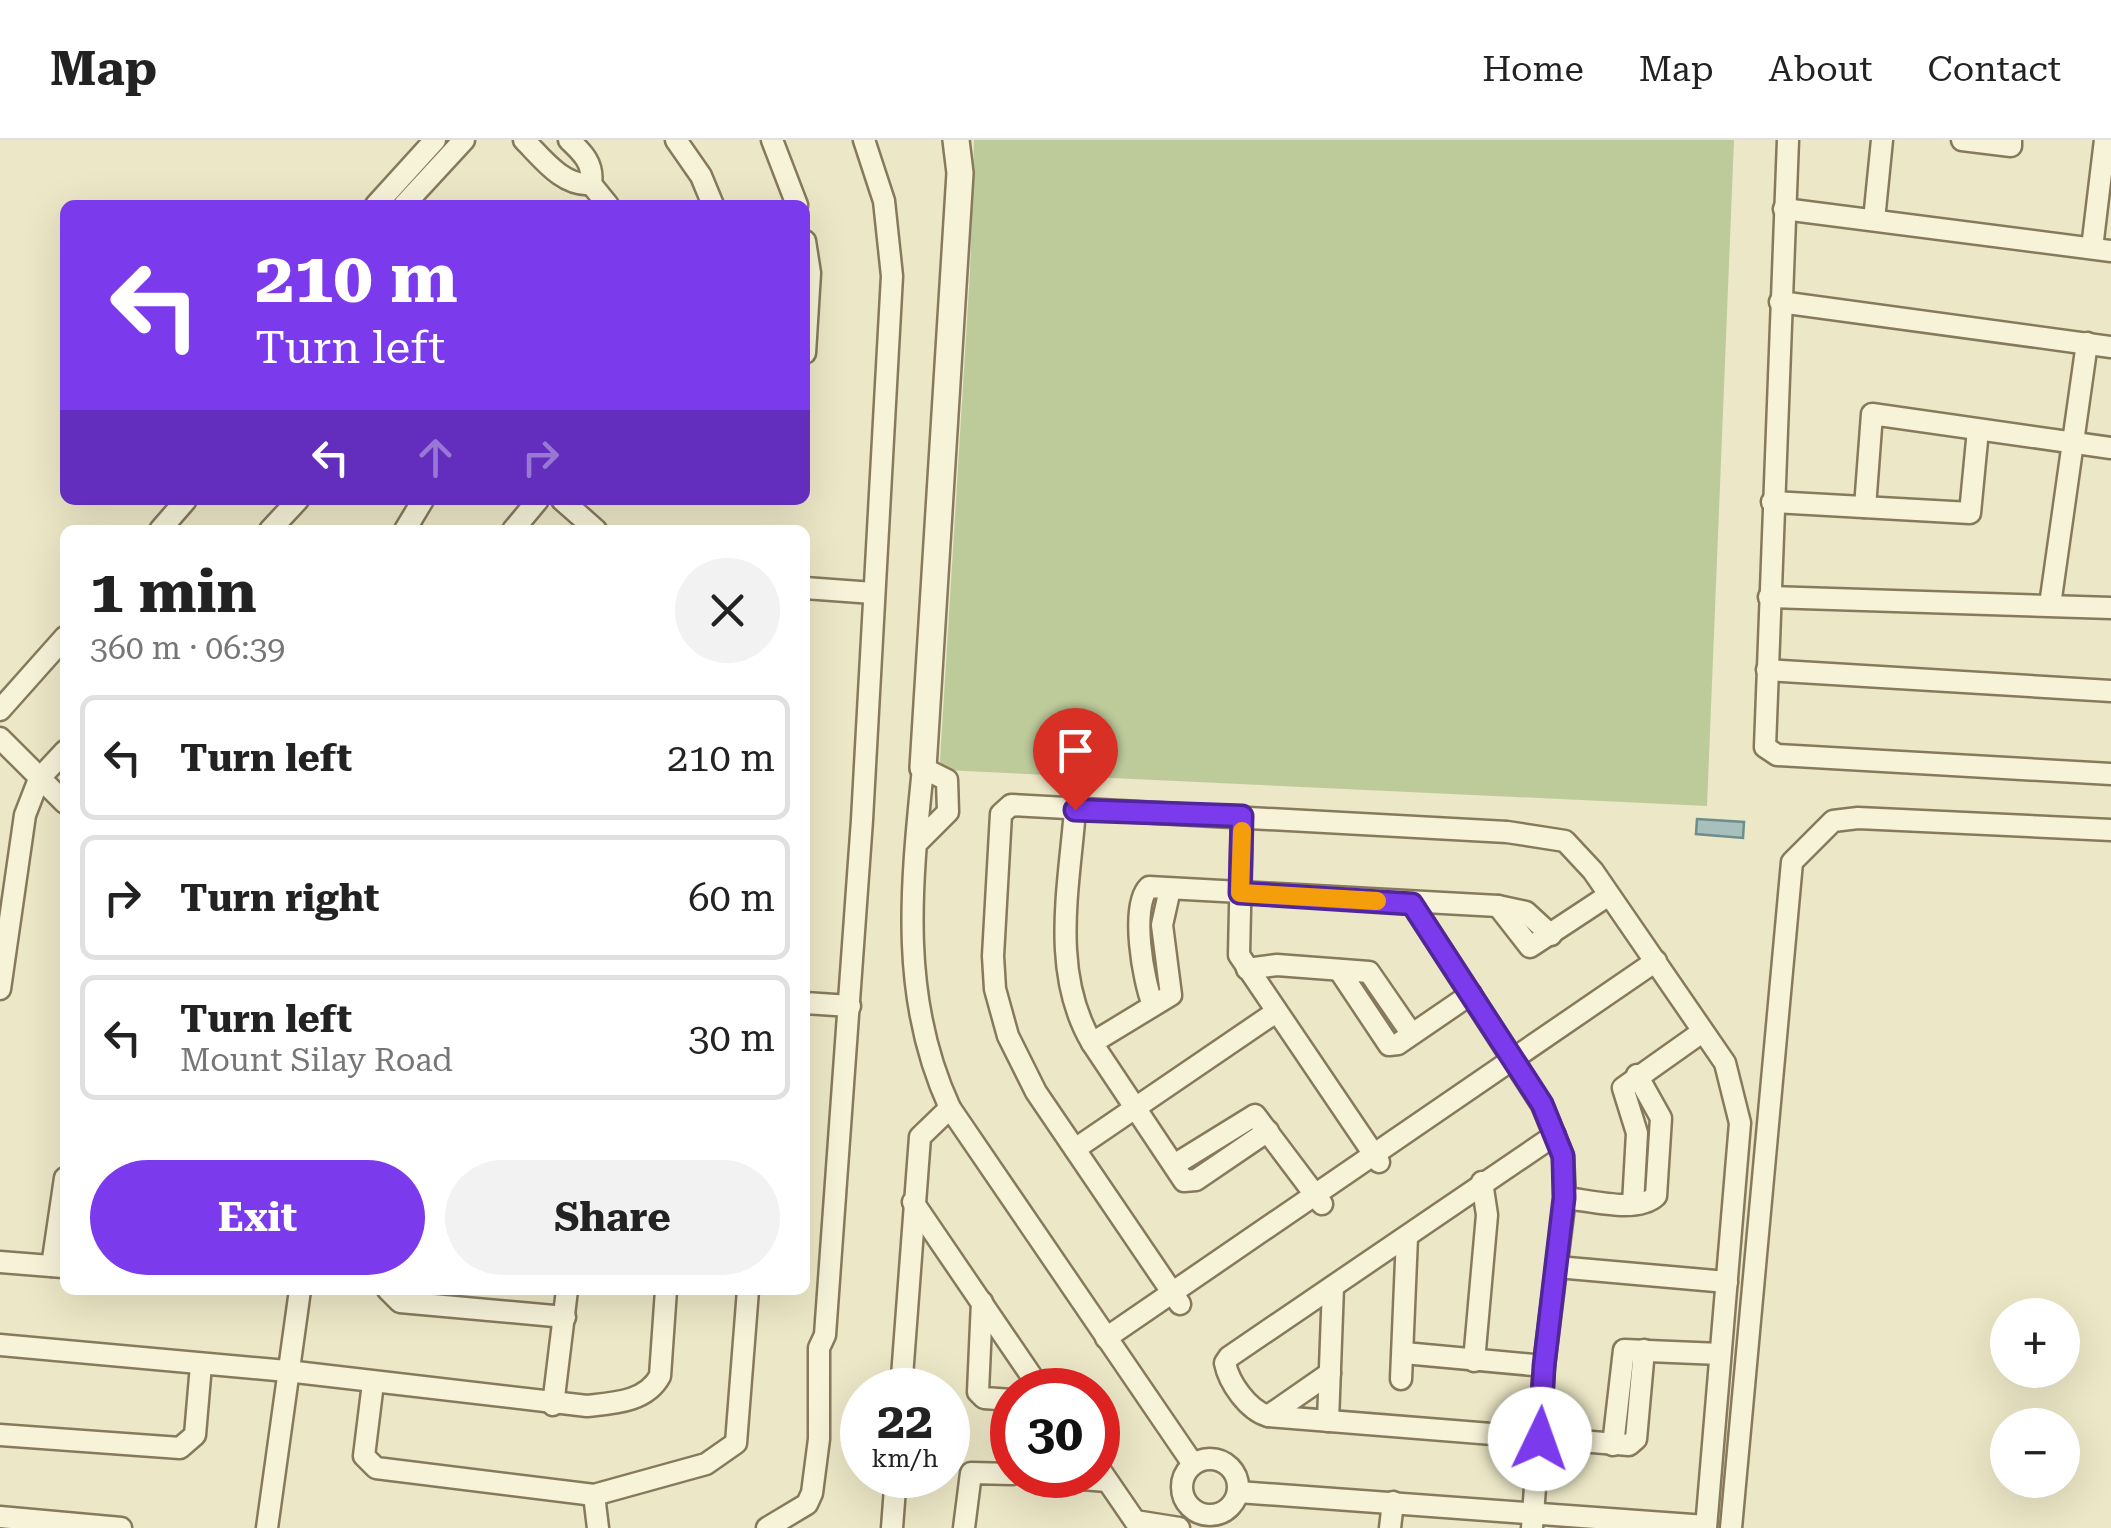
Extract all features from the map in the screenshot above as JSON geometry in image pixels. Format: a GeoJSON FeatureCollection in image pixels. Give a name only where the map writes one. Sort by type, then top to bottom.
{"type":"FeatureCollection","features":[{"type":"Feature","properties":{"kind":"street"},"geometry":{"type":"LineString","coordinates":[[381,200],[435,140]]}},
{"type":"Feature","properties":{"kind":"street"},"geometry":{"type":"LineString","coordinates":[[409,200],[464,140]]}},
{"type":"Feature","properties":{"kind":"street"},"geometry":{"type":"LineString","coordinates":[[524,140],[563,177],[579,185],[590,184]]}},
{"type":"Feature","properties":{"kind":"street"},"geometry":{"type":"LineString","coordinates":[[569,140],[592,171],[590,184],[604,200]]}},
{"type":"Feature","properties":{"kind":"street"},"geometry":{"type":"LineString","coordinates":[[676,140],[701,176],[710,200]]}},
{"type":"Feature","properties":{"kind":"street"},"geometry":{"type":"LineString","coordinates":[[772,140],[795,200]]}},
{"type":"Feature","properties":{"kind":"street"},"geometry":{"type":"LineString","coordinates":[[767,1528],[807,1504],[816,1469],[818,1354],[825,1335],[850,1006],[892,276],[884,202],[864,140]]}},
{"type":"Feature","properties":{"kind":"street"},"geometry":{"type":"LineString","coordinates":[[956,140],[960,173],[917,844],[914,993],[932,1070],[950,1108],[1193,1464]]}},
{"type":"Feature","properties":{"kind":"street"},"geometry":{"type":"LineString","coordinates":[[1788,140],[1766,670],[1764,741],[1768,752],[2111,774]]}},
{"type":"Feature","properties":{"kind":"street"},"geometry":{"type":"LineString","coordinates":[[1874,220],[1882,140]]}},
{"type":"Feature","properties":{"kind":"street"},"geometry":{"type":"LineString","coordinates":[[1962,140],[2011,146],[2011,140]]}},
{"type":"Feature","properties":{"kind":"street"},"geometry":{"type":"LineString","coordinates":[[1784,210],[2102,249],[2105,140]]}},
{"type":"Feature","properties":{"kind":"street"},"geometry":{"type":"LineString","coordinates":[[1780,302],[2111,346]]}},
{"type":"Feature","properties":{"kind":"street"},"geometry":{"type":"LineString","coordinates":[[2050,605],[2086,343]]}},
{"type":"Feature","properties":{"kind":"street"},"geometry":{"type":"LineString","coordinates":[[1864,507],[1872,414],[2111,448]]}},
{"type":"Feature","properties":{"kind":"street"},"geometry":{"type":"LineString","coordinates":[[1772,502],[1970,513],[1978,430]]}},
{"type":"Feature","properties":{"kind":"street"},"geometry":{"type":"LineString","coordinates":[[164,525],[182,505]]}},
{"type":"Feature","properties":{"kind":"street"},"geometry":{"type":"LineString","coordinates":[[275,525],[293,505]]}},
{"type":"Feature","properties":{"kind":"street"},"geometry":{"type":"LineString","coordinates":[[517,525],[534,505]]}},
{"type":"Feature","properties":{"kind":"street"},"geometry":{"type":"LineString","coordinates":[[568,505],[590,525]]}},
{"type":"Feature","properties":{"kind":"street"},"geometry":{"type":"LineString","coordinates":[[810,588],[873,593]]}},
{"type":"Feature","properties":{"kind":"street"},"geometry":{"type":"LineString","coordinates":[[1769,596],[2111,608]]}},
{"type":"Feature","properties":{"kind":"street"},"geometry":{"type":"LineString","coordinates":[[0,710],[60,643]]}},
{"type":"Feature","properties":{"kind":"street"},"geometry":{"type":"LineString","coordinates":[[1766,670],[2111,691]]}},
{"type":"Feature","properties":{"kind":"street"},"geometry":{"type":"LineString","coordinates":[[0,738],[60,799]]}},
{"type":"Feature","properties":{"kind":"street"},"geometry":{"type":"LineString","coordinates":[[0,989],[26,814],[39,780],[60,757]]}},
{"type":"Feature","properties":{"kind":"street"},"geometry":{"type":"LineString","coordinates":[[917,844],[948,812],[947,780],[922,768]]}},
{"type":"Feature","properties":{"kind":"street"},"geometry":{"type":"LineString","coordinates":[[1176,1298],[1024,1072],[995,990],[1000,822],[1011,805],[1507,832],[1564,842],[1609,895],[1659,965],[1724,1063],[1737,1101],[1740,1124],[1706,1527],[1459,1517],[1393,1502],[1238,1492]]}},
{"type":"Feature","properties":{"kind":"street"},"geometry":{"type":"LineString","coordinates":[[1075,810],[1066,976],[1078,1020],[1092,1043],[1174,1165],[1249,1116],[1258,1116],[1320,1200]]}},
{"type":"Feature","properties":{"kind":"street"},"geometry":{"type":"LineString","coordinates":[[1242,816],[1236,942],[1247,969],[1377,1159]]}},
{"type":"Feature","properties":{"kind":"street"},"geometry":{"type":"LineString","coordinates":[[1731,1528],[1792,862],[1833,820],[2111,830]]}},
{"type":"Feature","properties":{"kind":"street"},"geometry":{"type":"LineString","coordinates":[[1092,1043],[1171,995],[1162,925],[1170,889],[1498,906],[1526,946],[1536,947],[1609,895]]}},
{"type":"Feature","properties":{"kind":"street"},"geometry":{"type":"LineString","coordinates":[[1412,904],[1515,1063],[1563,1156],[1564,1198],[1544,1366],[1532,1520]]}},
{"type":"Feature","properties":{"kind":"street"},"geometry":{"type":"LineString","coordinates":[[1110,1344],[1659,965]]}},
{"type":"Feature","properties":{"kind":"street"},"geometry":{"type":"LineString","coordinates":[[1247,969],[1277,966],[1338,970],[1385,1042],[1398,1044],[1471,994]]}},
{"type":"Feature","properties":{"kind":"street"},"geometry":{"type":"LineString","coordinates":[[810,1003],[850,1006]]}},
{"type":"Feature","properties":{"kind":"street"},"geometry":{"type":"LineString","coordinates":[[1075,1149],[1276,1012]]}},
{"type":"Feature","properties":{"kind":"street"},"geometry":{"type":"LineString","coordinates":[[1564,1198],[1633,1204],[1648,1203],[1656,1196],[1663,1135],[1661,1118],[1638,1075],[1702,1032]]}},
{"type":"Feature","properties":{"kind":"street"},"geometry":{"type":"LineString","coordinates":[[902,1368],[920,1138],[950,1108]]}},
{"type":"Feature","properties":{"kind":"street"},"geometry":{"type":"LineString","coordinates":[[1555,1135],[1224,1363],[1247,1401],[1268,1416],[1629,1445],[1636,1439],[1644,1350],[1720,1354]]}},
{"type":"Feature","properties":{"kind":"street"},"geometry":{"type":"LineString","coordinates":[[1474,1360],[1487,1216],[1482,1182]]}},
{"type":"Feature","properties":{"kind":"street"},"geometry":{"type":"LineString","coordinates":[[913,1202],[1026,1368]]}},
{"type":"Feature","properties":{"kind":"street"},"geometry":{"type":"LineString","coordinates":[[1401,1379],[1408,1237]]}},
{"type":"Feature","properties":{"kind":"street"},"geometry":{"type":"LineString","coordinates":[[0,1262],[59,1267]]}},
{"type":"Feature","properties":{"kind":"street"},"geometry":{"type":"LineString","coordinates":[[1557,1267],[1726,1282]]}},
{"type":"Feature","properties":{"kind":"street"},"geometry":{"type":"LineString","coordinates":[[1328,1421],[1333,1287]]}},
{"type":"Feature","properties":{"kind":"street"},"geometry":{"type":"LineString","coordinates":[[267,1528],[299,1295]]}},
{"type":"Feature","properties":{"kind":"street"},"geometry":{"type":"LineString","coordinates":[[393,1295],[400,1302],[480,1299],[564,1317]]}},
{"type":"Feature","properties":{"kind":"street"},"geometry":{"type":"LineString","coordinates":[[553,1405],[566,1295]]}},
{"type":"Feature","properties":{"kind":"street"},"geometry":{"type":"LineString","coordinates":[[0,1346],[287,1371],[553,1405],[620,1402],[654,1387],[660,1376],[666,1295]]}},
{"type":"Feature","properties":{"kind":"street"},"geometry":{"type":"LineString","coordinates":[[373,1382],[364,1456],[376,1468],[594,1495],[706,1464],[736,1444],[748,1295]]}},
{"type":"Feature","properties":{"kind":"street"},"geometry":{"type":"LineString","coordinates":[[982,1302],[978,1392],[990,1398]]}},
{"type":"Feature","properties":{"kind":"street"},"geometry":{"type":"LineString","coordinates":[[1404,1353],[1544,1366]]}},
{"type":"Feature","properties":{"kind":"street"},"geometry":{"type":"LineString","coordinates":[[0,1435],[180,1448],[194,1435],[201,1365]]}},
{"type":"Feature","properties":{"kind":"street"},"geometry":{"type":"LineString","coordinates":[[1268,1416],[1330,1372]]}},
{"type":"Feature","properties":{"kind":"street"},"geometry":{"type":"LineString","coordinates":[[1221,1460],[1235,1473],[1238,1492],[1230,1506],[1207,1522],[1182,1495],[1183,1478],[1193,1464],[1221,1460]]}},
{"type":"Feature","properties":{"kind":"street"},"geometry":{"type":"LineString","coordinates":[[964,1528],[972,1473],[990,1473]]}},
{"type":"Feature","properties":{"kind":"street"},"geometry":{"type":"LineString","coordinates":[[594,1495],[598,1528]]}},
{"type":"Feature","properties":{"kind":"street"},"geometry":{"type":"LineString","coordinates":[[892,1528],[894,1498]]}},
{"type":"Feature","properties":{"kind":"street"},"geometry":{"type":"LineString","coordinates":[[1118,1498],[1135,1525],[1179,1528]]}},
{"type":"Feature","properties":{"kind":"street"},"geometry":{"type":"LineString","coordinates":[[1390,1528],[1393,1502]]}},
{"type":"Feature","properties":{"kind":"street"},"geometry":{"type":"LineString","coordinates":[[0,1518],[121,1528]]}},
{"type":"Feature","properties":{"kind":"green space"},"geometry":{"type":"Polygon","coordinates":[[[974,140],[1734,140],[1707,806],[944,770],[940,761],[970,272],[974,140]]]}},
{"type":"Feature","properties":{"kind":"water"},"geometry":{"type":"Polygon","coordinates":[[[1697,819],[1744,822],[1743,838],[1696,834],[1697,819]]]}},
{"type":"Feature","properties":{"kind":"slow traffic"},"geometry":{"type":"LineString","coordinates":[[1242,831],[1240,893],[1377,901]]}},
{"type":"Feature","properties":{"kind":"route"},"geometry":{"type":"LineString","coordinates":[[1075,810],[1242,816],[1240,893],[1412,904],[1542,1104],[1563,1156],[1564,1198],[1544,1366],[1540,1439]]}}]}
